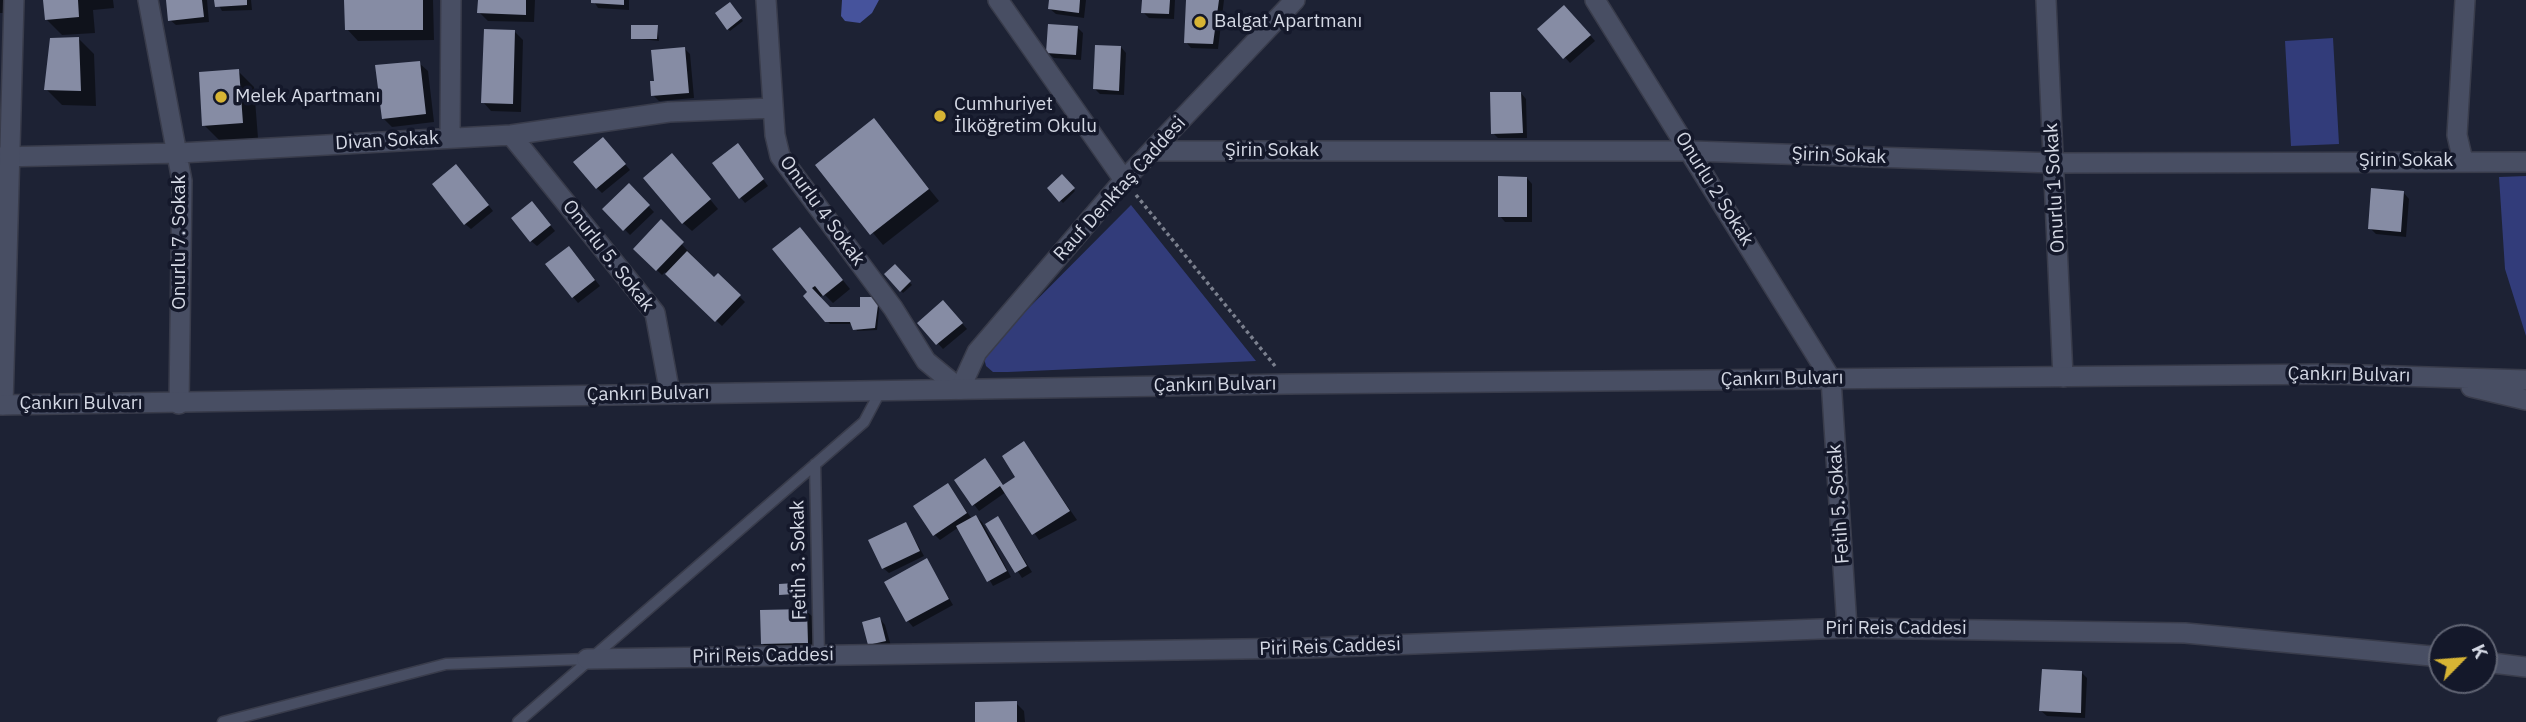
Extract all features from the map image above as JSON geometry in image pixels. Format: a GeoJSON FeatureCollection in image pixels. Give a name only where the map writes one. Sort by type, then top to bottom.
{"type":"FeatureCollection","features":[{"type":"Feature","properties":{"kind":"street"},"geometry":{"type":"LineString","coordinates":[[1,405],[4,157],[14,0]]}},
{"type":"Feature","properties":{"kind":"street","name":"Onurlu 7. Sokak"},"geometry":{"type":"LineString","coordinates":[[148,0],[179,153],[182,181],[179,404]]}},
{"type":"Feature","properties":{"kind":"street"},"geometry":{"type":"LineString","coordinates":[[450,137],[451,0]]}},
{"type":"Feature","properties":{"kind":"street","name":"Onurlu 4 Sokak"},"geometry":{"type":"LineString","coordinates":[[766,0],[777,147],[788,167],[893,308],[926,361],[960,389]]}},
{"type":"Feature","properties":{"kind":"street"},"geometry":{"type":"LineString","coordinates":[[998,0],[1124,180]]}},
{"type":"Feature","properties":{"kind":"street","name":"Rauf Denktaş Caddesi"},"geometry":{"type":"LineString","coordinates":[[960,389],[976,352],[1124,180],[1296,0]]}},
{"type":"Feature","properties":{"kind":"street","name":"Onurlu 2 Sokak"},"geometry":{"type":"LineString","coordinates":[[1595,0],[1831,379]]}},
{"type":"Feature","properties":{"kind":"street","name":"Onurlu 1 Sokak"},"geometry":{"type":"LineString","coordinates":[[2046,0],[2063,376]]}},
{"type":"Feature","properties":{"kind":"street"},"geometry":{"type":"LineString","coordinates":[[2463,161],[2457,135],[2465,0]]}},
{"type":"Feature","properties":{"kind":"street","name":"Divan Sokak"},"geometry":{"type":"LineString","coordinates":[[4,157],[179,153],[511,135],[668,112],[773,108]]}},
{"type":"Feature","properties":{"kind":"street","name":"Onurlu 5. Sokak"},"geometry":{"type":"LineString","coordinates":[[511,135],[655,313],[670,394]]}},
{"type":"Feature","properties":{"kind":"street","name":"Şirin Sokak"},"geometry":{"type":"LineString","coordinates":[[1152,151],[1690,151],[2054,163],[2526,162]]}},
{"type":"Feature","properties":{"kind":"street","name":"Çankırı Bulvarı"},"geometry":{"type":"LineString","coordinates":[[1,405],[1289,384],[2063,376],[2429,377],[2526,380]]}},
{"type":"Feature","properties":{"kind":"street","name":"Çankırı Bulvarı"},"geometry":{"type":"LineString","coordinates":[[2429,377],[2526,400]]}},
{"type":"Feature","properties":{"kind":"street","name":"Fetih 5. Sokak"},"geometry":{"type":"LineString","coordinates":[[1831,379],[1847,628]]}},
{"type":"Feature","properties":{"kind":"street","name":"Piri Reis Caddesi"},"geometry":{"type":"LineString","coordinates":[[587,659],[1321,648],[1847,628],[2185,634],[2428,656]]}},
{"type":"Feature","properties":{"kind":"street"},"geometry":{"type":"LineString","coordinates":[[2498,664],[2526,667]]}},
{"type":"Feature","properties":{"kind":"lane"},"geometry":{"type":"LineString","coordinates":[[518,722],[587,659],[864,422],[881,390]]}},
{"type":"Feature","properties":{"kind":"lane","name":"Fetih 3. Sokak"},"geometry":{"type":"LineString","coordinates":[[815,464],[819,656]]}},
{"type":"Feature","properties":{"kind":"lane","name":"Piri Reis Caddesi"},"geometry":{"type":"LineString","coordinates":[[223,722],[446,664],[587,659]]}},
{"type":"Feature","properties":{"kind":"path"},"geometry":{"type":"LineString","coordinates":[[1124,180],[1289,384]]}},
{"type":"Feature","properties":{"kind":"shaded area"},"geometry":{"type":"Polygon","coordinates":[[[842,0],[879,0],[872,13],[860,23],[845,21],[841,16],[842,0]]]}},
{"type":"Feature","properties":{"kind":"shaded area"},"geometry":{"type":"Polygon","coordinates":[[[2333,38],[2339,144],[2291,146],[2285,41],[2333,38]]]}},
{"type":"Feature","properties":{"kind":"shaded area"},"geometry":{"type":"Polygon","coordinates":[[[2526,176],[2526,336],[2505,269],[2499,177],[2526,176]]]}},
{"type":"Feature","properties":{"kind":"shaded area"},"geometry":{"type":"Polygon","coordinates":[[[1131,205],[1256,361],[1008,372],[993,372],[986,366],[983,354],[1131,205]]]}},
{"type":"Feature","properties":{"kind":"building"},"geometry":{"type":"Polygon","coordinates":[[[43,0],[78,0],[79,17],[45,20],[43,0]]]}},
{"type":"Feature","properties":{"kind":"building"},"geometry":{"type":"Polygon","coordinates":[[[166,0],[202,0],[204,17],[168,21],[166,0]]]}},
{"type":"Feature","properties":{"kind":"building"},"geometry":{"type":"Polygon","coordinates":[[[214,0],[247,0],[247,5],[215,7],[214,0]]]}},
{"type":"Feature","properties":{"kind":"building"},"geometry":{"type":"Polygon","coordinates":[[[344,0],[423,0],[423,30],[345,30],[344,0]]]}},
{"type":"Feature","properties":{"kind":"building"},"geometry":{"type":"Polygon","coordinates":[[[478,0],[526,0],[526,15],[477,13],[478,0]]]}},
{"type":"Feature","properties":{"kind":"building"},"geometry":{"type":"Polygon","coordinates":[[[591,0],[624,0],[624,5],[591,3],[591,0]]]}},
{"type":"Feature","properties":{"kind":"building"},"geometry":{"type":"Polygon","coordinates":[[[1049,0],[1080,0],[1079,13],[1048,9],[1049,0]]]}},
{"type":"Feature","properties":{"kind":"building"},"geometry":{"type":"Polygon","coordinates":[[[1142,0],[1170,0],[1169,14],[1141,13],[1142,0]]]}},
{"type":"Feature","properties":{"kind":"building","name":"Balgat Apartmanı"},"geometry":{"type":"Polygon","coordinates":[[[1186,0],[1219,0],[1213,44],[1184,43],[1186,0]]]}},
{"type":"Feature","properties":{"kind":"building"},"geometry":{"type":"Polygon","coordinates":[[[730,2],[742,18],[727,30],[715,13],[730,2]]]}},
{"type":"Feature","properties":{"kind":"building"},"geometry":{"type":"Polygon","coordinates":[[[1564,5],[1591,35],[1563,59],[1537,29],[1564,5]]]}},
{"type":"Feature","properties":{"kind":"building"},"geometry":{"type":"Polygon","coordinates":[[[1048,24],[1078,26],[1076,55],[1046,53],[1048,24]]]}},
{"type":"Feature","properties":{"kind":"building"},"geometry":{"type":"Polygon","coordinates":[[[631,25],[658,25],[657,39],[631,39],[631,25]]]}},
{"type":"Feature","properties":{"kind":"building"},"geometry":{"type":"Polygon","coordinates":[[[484,29],[515,30],[513,104],[481,103],[484,29]]]}},
{"type":"Feature","properties":{"kind":"building"},"geometry":{"type":"Polygon","coordinates":[[[79,37],[81,91],[44,90],[50,38],[79,37]]]}},
{"type":"Feature","properties":{"kind":"building"},"geometry":{"type":"Polygon","coordinates":[[[1095,45],[1121,46],[1119,91],[1093,89],[1095,45]]]}},
{"type":"Feature","properties":{"kind":"building"},"geometry":{"type":"Polygon","coordinates":[[[685,47],[689,93],[651,96],[650,81],[654,81],[651,50],[685,47]]]}},
{"type":"Feature","properties":{"kind":"building"},"geometry":{"type":"Polygon","coordinates":[[[420,61],[426,114],[382,119],[375,65],[420,61]]]}},
{"type":"Feature","properties":{"kind":"building","name":"Melek Apartmanı"},"geometry":{"type":"Polygon","coordinates":[[[239,69],[243,123],[202,126],[199,72],[239,69]]]}},
{"type":"Feature","properties":{"kind":"building"},"geometry":{"type":"Polygon","coordinates":[[[1490,92],[1521,92],[1523,133],[1491,134],[1490,92]]]}},
{"type":"Feature","properties":{"kind":"building"},"geometry":{"type":"Polygon","coordinates":[[[874,118],[929,189],[870,235],[815,165],[874,118]]]}},
{"type":"Feature","properties":{"kind":"building"},"geometry":{"type":"Polygon","coordinates":[[[603,137],[626,164],[596,189],[573,162],[603,137]]]}},
{"type":"Feature","properties":{"kind":"building"},"geometry":{"type":"Polygon","coordinates":[[[738,143],[764,179],[739,199],[712,163],[738,143]]]}},
{"type":"Feature","properties":{"kind":"building"},"geometry":{"type":"Polygon","coordinates":[[[672,153],[711,199],[682,224],[643,178],[672,153]]]}},
{"type":"Feature","properties":{"kind":"building"},"geometry":{"type":"Polygon","coordinates":[[[456,164],[489,205],[464,225],[432,184],[456,164]]]}},
{"type":"Feature","properties":{"kind":"building"},"geometry":{"type":"Polygon","coordinates":[[[1062,174],[1075,188],[1059,202],[1047,188],[1062,174]]]}},
{"type":"Feature","properties":{"kind":"building"},"geometry":{"type":"Polygon","coordinates":[[[1498,176],[1527,177],[1527,217],[1498,217],[1498,176]]]}},
{"type":"Feature","properties":{"kind":"building"},"geometry":{"type":"Polygon","coordinates":[[[629,183],[650,205],[623,231],[602,209],[629,183]]]}},
{"type":"Feature","properties":{"kind":"building"},"geometry":{"type":"Polygon","coordinates":[[[2371,188],[2404,191],[2401,232],[2368,229],[2371,188]]]}},
{"type":"Feature","properties":{"kind":"building"},"geometry":{"type":"Polygon","coordinates":[[[532,201],[551,225],[530,242],[511,218],[532,201]]]}},
{"type":"Feature","properties":{"kind":"building"},"geometry":{"type":"Polygon","coordinates":[[[661,219],[684,242],[656,271],[633,249],[661,219]]]}},
{"type":"Feature","properties":{"kind":"building"},"geometry":{"type":"Polygon","coordinates":[[[800,227],[843,280],[823,296],[815,286],[812,288],[830,307],[860,307],[860,297],[879,297],[875,328],[853,330],[850,322],[825,322],[803,296],[807,292],[772,249],[800,227]]]}},
{"type":"Feature","properties":{"kind":"building"},"geometry":{"type":"Polygon","coordinates":[[[569,246],[595,280],[572,298],[545,264],[569,246]]]}},
{"type":"Feature","properties":{"kind":"building"},"geometry":{"type":"Polygon","coordinates":[[[687,251],[714,277],[718,273],[741,295],[715,322],[665,274],[687,251]]]}},
{"type":"Feature","properties":{"kind":"building"},"geometry":{"type":"Polygon","coordinates":[[[895,264],[911,281],[900,292],[884,274],[895,264]]]}},
{"type":"Feature","properties":{"kind":"building"},"geometry":{"type":"Polygon","coordinates":[[[943,300],[963,323],[936,345],[917,323],[943,300]]]}},
{"type":"Feature","properties":{"kind":"building"},"geometry":{"type":"Polygon","coordinates":[[[1024,441],[1070,511],[1032,535],[1000,486],[972,506],[954,480],[985,458],[1003,485],[1015,477],[1002,456],[1024,441]]]}},
{"type":"Feature","properties":{"kind":"building"},"geometry":{"type":"Polygon","coordinates":[[[948,483],[967,513],[933,536],[913,506],[948,483]]]}},
{"type":"Feature","properties":{"kind":"building"},"geometry":{"type":"Polygon","coordinates":[[[976,515],[1007,571],[987,582],[956,526],[976,515]]]}},
{"type":"Feature","properties":{"kind":"building"},"geometry":{"type":"Polygon","coordinates":[[[998,516],[1027,566],[1015,573],[985,524],[998,516]]]}},
{"type":"Feature","properties":{"kind":"building"},"geometry":{"type":"Polygon","coordinates":[[[906,522],[920,551],[882,569],[868,540],[906,522]]]}},
{"type":"Feature","properties":{"kind":"building"},"geometry":{"type":"Polygon","coordinates":[[[927,558],[949,599],[906,622],[884,582],[927,558]]]}},
{"type":"Feature","properties":{"kind":"building"},"geometry":{"type":"Polygon","coordinates":[[[795,583],[796,594],[779,595],[779,584],[795,583]]]}},
{"type":"Feature","properties":{"kind":"building"},"geometry":{"type":"Polygon","coordinates":[[[807,609],[808,643],[761,644],[760,610],[807,609]]]}},
{"type":"Feature","properties":{"kind":"building"},"geometry":{"type":"Polygon","coordinates":[[[880,617],[886,641],[868,645],[862,622],[880,617]]]}},
{"type":"Feature","properties":{"kind":"building"},"geometry":{"type":"Polygon","coordinates":[[[2042,669],[2082,671],[2081,713],[2039,711],[2042,669]]]}},
{"type":"Feature","properties":{"kind":"building"},"geometry":{"type":"Polygon","coordinates":[[[1017,701],[1017,722],[975,722],[975,702],[1017,701]]]}},
{"type":"Feature","properties":{"kind":"place","name":"Balgat Apartmanı"},"geometry":{"type":"Point","coordinates":[1200,22]}},
{"type":"Feature","properties":{"kind":"place","name":"Melek Apartmanı"},"geometry":{"type":"Point","coordinates":[221,97]}},
{"type":"Feature","properties":{"kind":"place","name":"Cumhuriyet İlköğretim Okulu"},"geometry":{"type":"Point","coordinates":[940,116]}}]}
